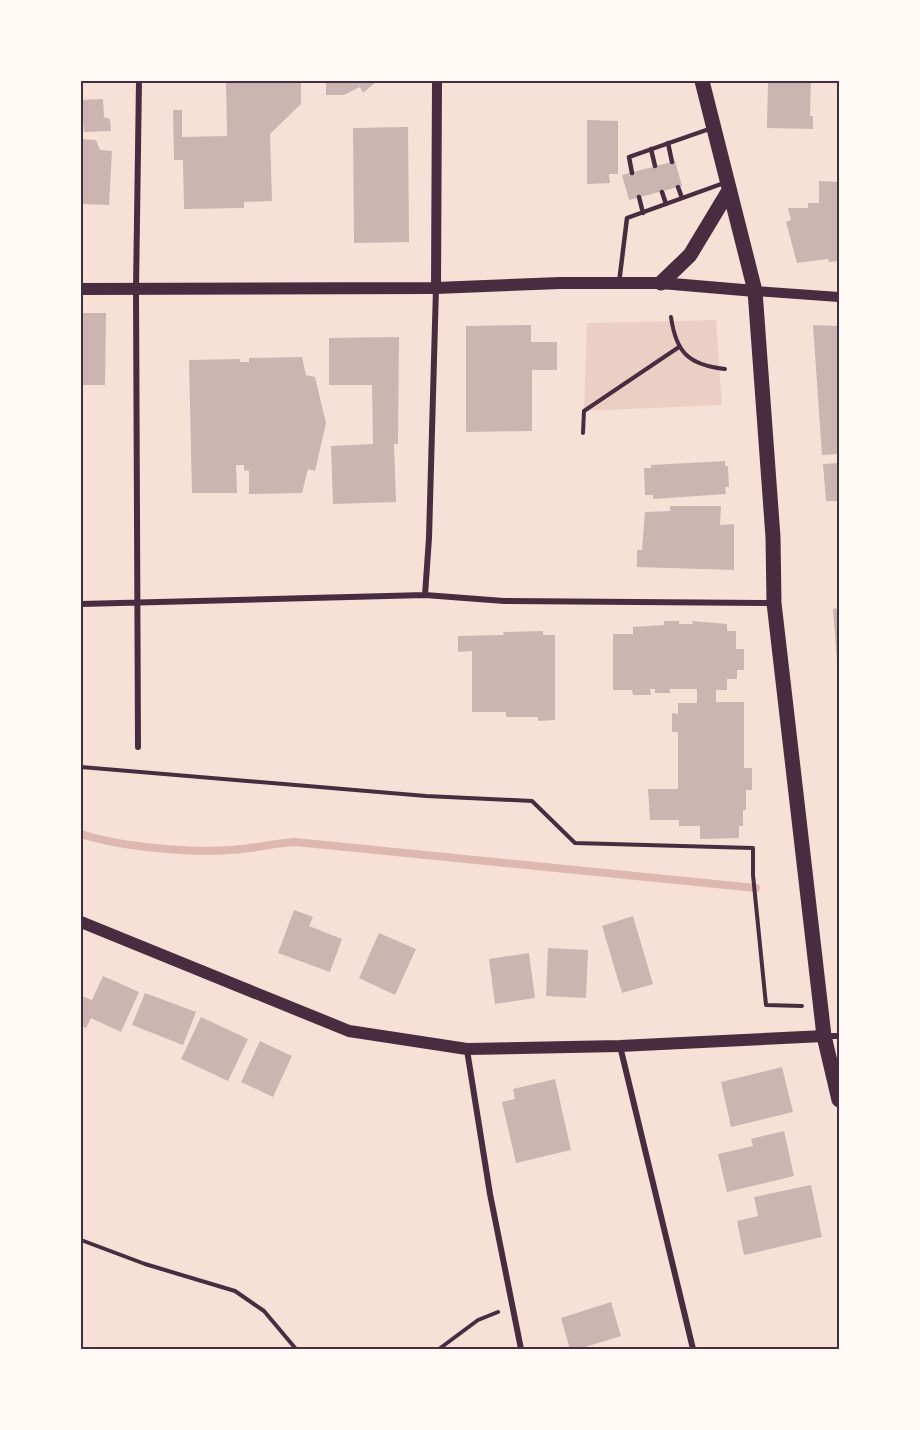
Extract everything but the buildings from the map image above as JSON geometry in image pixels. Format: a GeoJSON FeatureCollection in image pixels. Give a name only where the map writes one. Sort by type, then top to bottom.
{"type":"FeatureCollection","features":[{"type":"Feature","properties":{"kind":"main road"},"geometry":{"type":"LineString","coordinates":[[702,81],[755,291],[773,537],[774,603],[822,1007],[832,1036],[839,1100]]}},
{"type":"Feature","properties":{"kind":"main road"},"geometry":{"type":"LineString","coordinates":[[661,284],[690,255],[727,187]]}},
{"type":"Feature","properties":{"kind":"main road"},"geometry":{"type":"LineString","coordinates":[[81,289],[436,288],[619,283],[755,291]]}},
{"type":"Feature","properties":{"kind":"main road"},"geometry":{"type":"LineString","coordinates":[[81,922],[349,1031],[467,1049],[620,1046],[832,1036]]}},
{"type":"Feature","properties":{"kind":"street"},"geometry":{"type":"LineString","coordinates":[[138,747],[136,289],[139,81]]}},
{"type":"Feature","properties":{"kind":"street"},"geometry":{"type":"LineString","coordinates":[[425,595],[429,538],[436,288],[437,81]]}},
{"type":"Feature","properties":{"kind":"street"},"geometry":{"type":"LineString","coordinates":[[755,291],[839,297]]}},
{"type":"Feature","properties":{"kind":"street"},"geometry":{"type":"LineString","coordinates":[[81,604],[425,595],[504,601],[774,603]]}},
{"type":"Feature","properties":{"kind":"street"},"geometry":{"type":"LineString","coordinates":[[620,1046],[693,1349]]}},
{"type":"Feature","properties":{"kind":"street"},"geometry":{"type":"LineString","coordinates":[[467,1049],[521,1349]]}},
{"type":"Feature","properties":{"kind":"lane"},"geometry":{"type":"LineString","coordinates":[[632,172],[629,158],[714,127]]}},
{"type":"Feature","properties":{"kind":"lane"},"geometry":{"type":"LineString","coordinates":[[668,143],[672,162]]}},
{"type":"Feature","properties":{"kind":"lane"},"geometry":{"type":"LineString","coordinates":[[651,149],[655,166]]}},
{"type":"Feature","properties":{"kind":"lane"},"geometry":{"type":"LineString","coordinates":[[678,187],[681,198]]}},
{"type":"Feature","properties":{"kind":"lane"},"geometry":{"type":"LineString","coordinates":[[619,283],[627,218],[681,198],[727,187]]}},
{"type":"Feature","properties":{"kind":"lane"},"geometry":{"type":"LineString","coordinates":[[662,192],[666,204]]}},
{"type":"Feature","properties":{"kind":"lane"},"geometry":{"type":"LineString","coordinates":[[639,197],[643,213]]}},
{"type":"Feature","properties":{"kind":"path"},"geometry":{"type":"LineString","coordinates":[[671,317],[679,347],[698,364],[725,369]]}},
{"type":"Feature","properties":{"kind":"path"},"geometry":{"type":"LineString","coordinates":[[583,433],[584,411],[679,347]]}},
{"type":"Feature","properties":{"kind":"path"},"geometry":{"type":"LineString","coordinates":[[81,767],[426,796],[532,801],[575,843],[753,848],[753,875],[766,1005],[822,1007]]}},
{"type":"Feature","properties":{"kind":"path"},"geometry":{"type":"LineString","coordinates":[[81,1240],[145,1264],[236,1290],[264,1311],[296,1349]]}},
{"type":"Feature","properties":{"kind":"path"},"geometry":{"type":"LineString","coordinates":[[439,1349],[478,1320],[513,1306]]}},
{"type":"Feature","properties":{"kind":"shaded area"},"geometry":{"type":"Polygon","coordinates":[[[716,320],[722,405],[584,411],[587,323],[716,320]]]}},
{"type":"Feature","properties":{"kind":"waterway"},"geometry":{"type":"LineString","coordinates":[[81,834],[135,846],[196,851],[239,849],[295,842],[756,888]]}}]}
